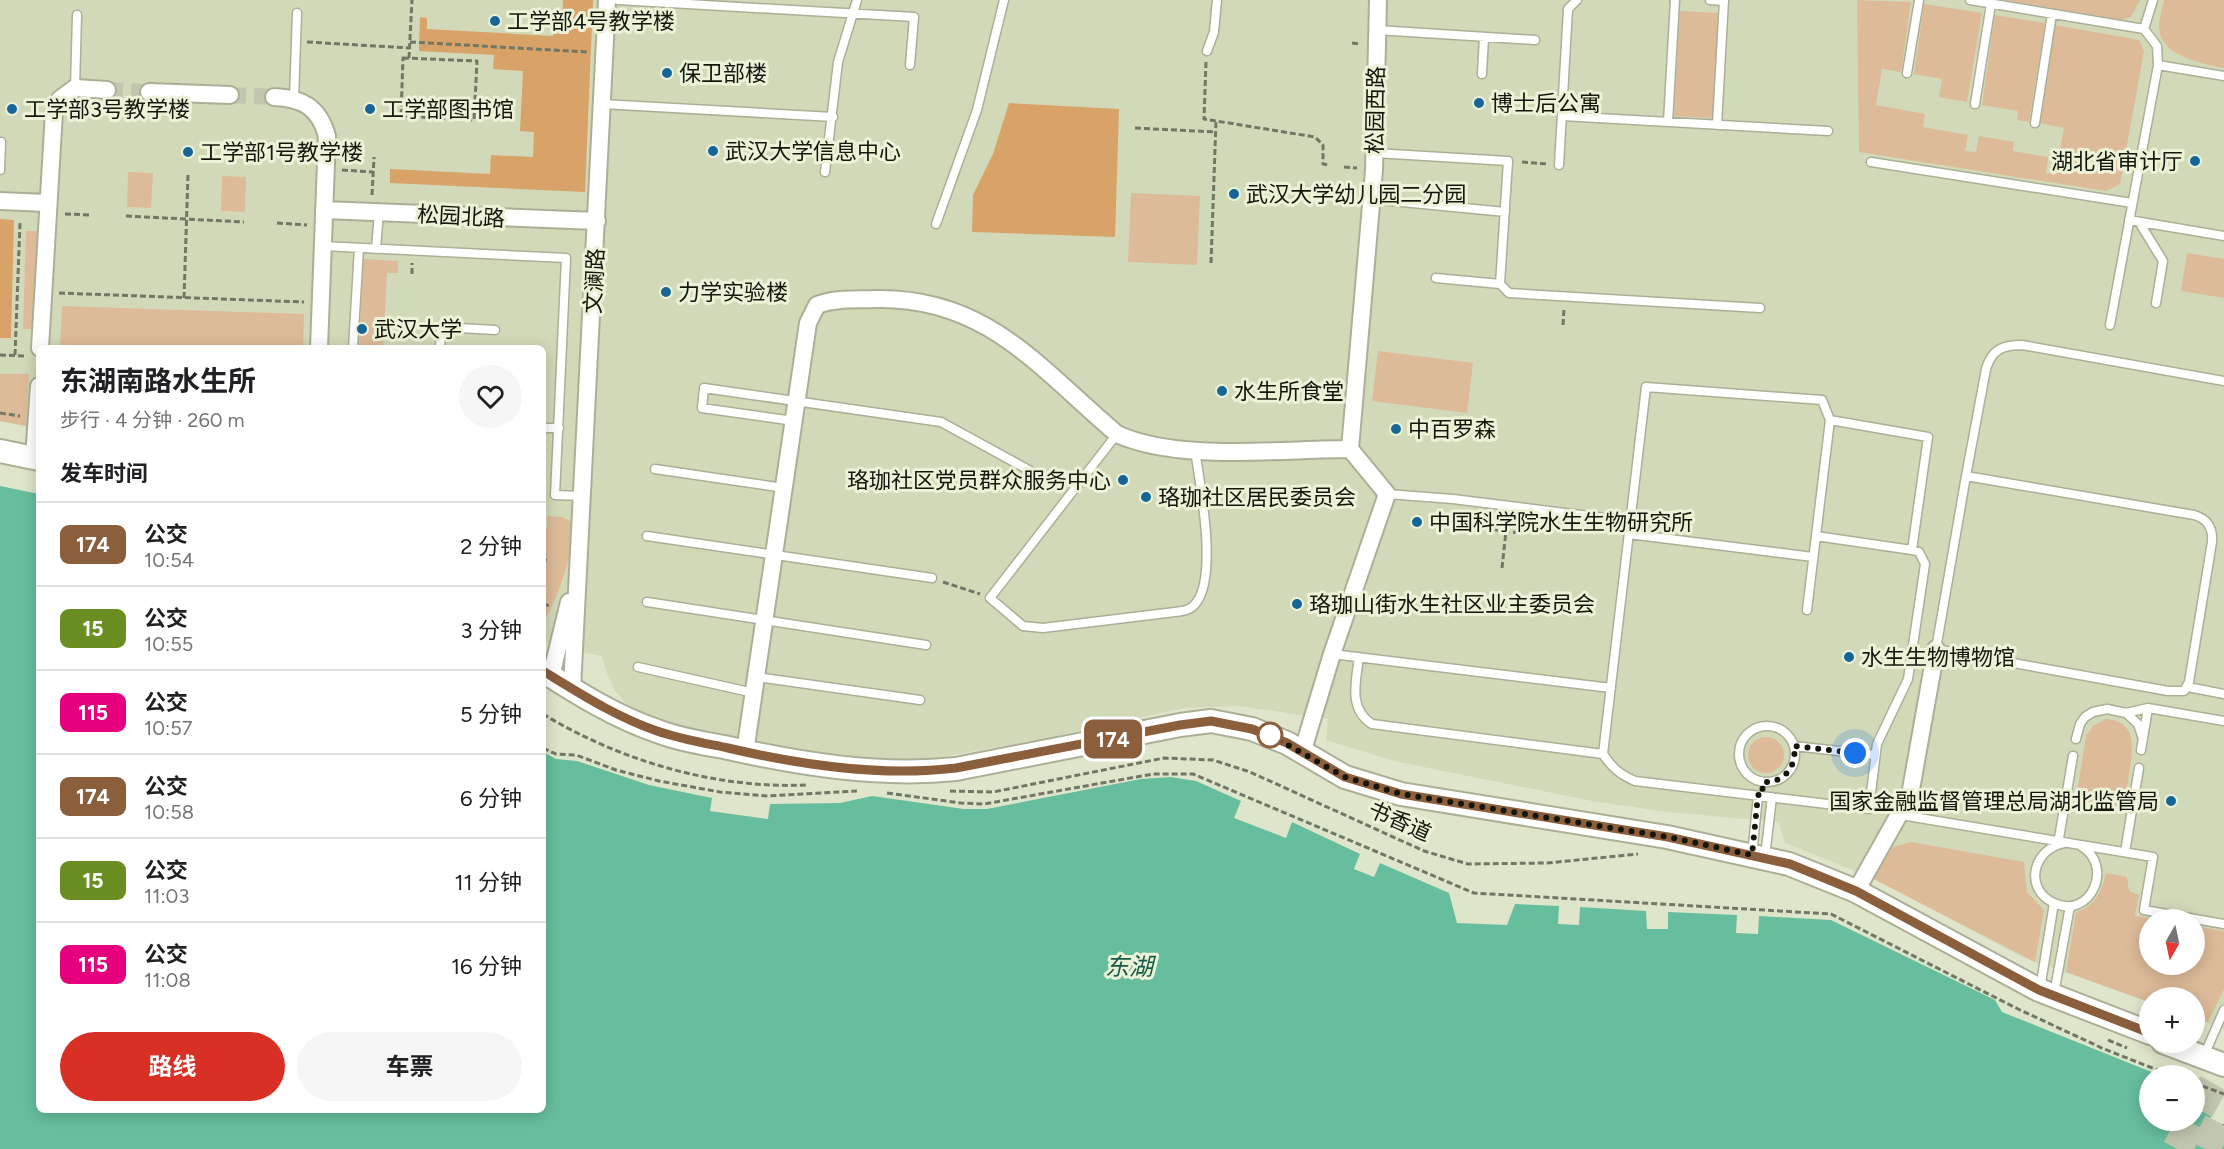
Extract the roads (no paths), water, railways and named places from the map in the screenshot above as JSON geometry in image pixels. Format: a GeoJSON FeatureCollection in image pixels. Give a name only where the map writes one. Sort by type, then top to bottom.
{"type":"FeatureCollection","features":[{"type":"Feature","properties":{"kind":"street","name":"文澜路"},"geometry":{"type":"LineString","coordinates":[[572,689],[607,0]]}},
{"type":"Feature","properties":{"kind":"street","name":"松园西路"},"geometry":{"type":"LineString","coordinates":[[1350,449],[1375,153],[1378,0]]}},
{"type":"Feature","properties":{"kind":"street"},"geometry":{"type":"LineString","coordinates":[[37,345],[53,208],[54,112],[60,99],[75,88],[107,90]]}},
{"type":"Feature","properties":{"kind":"street"},"geometry":{"type":"LineString","coordinates":[[149,92],[230,95]]}},
{"type":"Feature","properties":{"kind":"street"},"geometry":{"type":"LineString","coordinates":[[274,97],[294,98],[313,110],[324,127],[327,145],[319,345]]}},
{"type":"Feature","properties":{"kind":"street"},"geometry":{"type":"LineString","coordinates":[[0,201],[53,208]]}},
{"type":"Feature","properties":{"kind":"street","name":"松园北路"},"geometry":{"type":"LineString","coordinates":[[324,217],[375,212],[597,221]]}},
{"type":"Feature","properties":{"kind":"street"},"geometry":{"type":"LineString","coordinates":[[745,752],[808,323],[817,305],[832,300],[910,301],[936,304],[958,312],[1009,340],[1117,434],[1158,447],[1195,450],[1350,449],[1387,494],[1332,654],[1302,753]]}},
{"type":"Feature","properties":{"kind":"street"},"geometry":{"type":"LineString","coordinates":[[0,451],[36,458]]}},
{"type":"Feature","properties":{"kind":"street","name":"文澜路"},"geometry":{"type":"LineString","coordinates":[[547,674],[578,563]]}},
{"type":"Feature","properties":{"kind":"street"},"geometry":{"type":"LineString","coordinates":[[1856,891],[1901,814],[1914,783],[1936,649]]}},
{"type":"Feature","properties":{"kind":"street"},"geometry":{"type":"LineString","coordinates":[[547,674],[626,719],[657,731],[745,752],[868,770],[933,771],[1211,721],[1252,729],[1273,736],[1345,777],[1401,794],[1668,837],[1759,856],[1856,891],[2046,993],[2139,1031]]}},
{"type":"Feature","properties":{"kind":"street"},"geometry":{"type":"LineString","coordinates":[[2192,1053],[2224,1065]]}},
{"type":"Feature","properties":{"kind":"lane"},"geometry":{"type":"LineString","coordinates":[[618,0],[914,17],[910,65]]}},
{"type":"Feature","properties":{"kind":"lane"},"geometry":{"type":"LineString","coordinates":[[825,172],[838,62],[857,0]]}},
{"type":"Feature","properties":{"kind":"lane"},"geometry":{"type":"LineString","coordinates":[[936,224],[977,110],[1004,0]]}},
{"type":"Feature","properties":{"kind":"lane"},"geometry":{"type":"LineString","coordinates":[[1207,51],[1214,32],[1217,0]]}},
{"type":"Feature","properties":{"kind":"lane"},"geometry":{"type":"LineString","coordinates":[[1559,165],[1568,9],[1577,0]]}},
{"type":"Feature","properties":{"kind":"lane"},"geometry":{"type":"LineString","coordinates":[[1668,122],[1675,0]]}},
{"type":"Feature","properties":{"kind":"lane"},"geometry":{"type":"LineString","coordinates":[[1710,0],[1724,1],[1717,125]]}},
{"type":"Feature","properties":{"kind":"lane"},"geometry":{"type":"LineString","coordinates":[[1907,73],[1919,0]]}},
{"type":"Feature","properties":{"kind":"lane"},"geometry":{"type":"LineString","coordinates":[[1970,0],[2144,29],[2157,46],[2158,65],[2110,325]]}},
{"type":"Feature","properties":{"kind":"lane"},"geometry":{"type":"LineString","coordinates":[[2144,29],[2153,0]]}},
{"type":"Feature","properties":{"kind":"lane"},"geometry":{"type":"LineString","coordinates":[[1975,104],[1991,4]]}},
{"type":"Feature","properties":{"kind":"lane"},"geometry":{"type":"LineString","coordinates":[[294,98],[297,13]]}},
{"type":"Feature","properties":{"kind":"lane"},"geometry":{"type":"LineString","coordinates":[[2035,123],[2052,14]]}},
{"type":"Feature","properties":{"kind":"lane"},"geometry":{"type":"LineString","coordinates":[[75,88],[77,15]]}},
{"type":"Feature","properties":{"kind":"lane"},"geometry":{"type":"LineString","coordinates":[[1377,30],[1535,40]]}},
{"type":"Feature","properties":{"kind":"lane"},"geometry":{"type":"LineString","coordinates":[[1482,74],[1484,37]]}},
{"type":"Feature","properties":{"kind":"lane"},"geometry":{"type":"LineString","coordinates":[[2158,65],[2224,76]]}},
{"type":"Feature","properties":{"kind":"lane"},"geometry":{"type":"LineString","coordinates":[[602,104],[833,117]]}},
{"type":"Feature","properties":{"kind":"lane"},"geometry":{"type":"LineString","coordinates":[[1562,116],[1828,131]]}},
{"type":"Feature","properties":{"kind":"lane"},"geometry":{"type":"LineString","coordinates":[[0,170],[1,142]]}},
{"type":"Feature","properties":{"kind":"lane"},"geometry":{"type":"LineString","coordinates":[[1375,153],[1508,161],[1500,284]]}},
{"type":"Feature","properties":{"kind":"lane"},"geometry":{"type":"LineString","coordinates":[[1871,162],[2132,203]]}},
{"type":"Feature","properties":{"kind":"lane"},"geometry":{"type":"LineString","coordinates":[[1371,199],[1504,212]]}},
{"type":"Feature","properties":{"kind":"lane"},"geometry":{"type":"LineString","coordinates":[[375,212],[376,249]]}},
{"type":"Feature","properties":{"kind":"lane"},"geometry":{"type":"LineString","coordinates":[[2129,220],[2224,236]]}},
{"type":"Feature","properties":{"kind":"lane"},"geometry":{"type":"LineString","coordinates":[[2139,222],[2163,261],[2156,303]]}},
{"type":"Feature","properties":{"kind":"lane"},"geometry":{"type":"LineString","coordinates":[[323,246],[566,258],[555,495],[582,496]]}},
{"type":"Feature","properties":{"kind":"lane"},"geometry":{"type":"LineString","coordinates":[[353,345],[358,248]]}},
{"type":"Feature","properties":{"kind":"lane"},"geometry":{"type":"LineString","coordinates":[[1436,278],[1500,284],[1509,293],[1760,308]]}},
{"type":"Feature","properties":{"kind":"lane"},"geometry":{"type":"LineString","coordinates":[[440,345],[441,327],[495,330]]}},
{"type":"Feature","properties":{"kind":"lane"},"geometry":{"type":"LineString","coordinates":[[1966,476],[2194,515],[2206,521],[2212,531],[2212,543],[2188,687],[2184,691],[2174,692],[1936,649],[1966,476],[1986,369],[1989,360],[2000,347],[2022,345],[2224,381]]}},
{"type":"Feature","properties":{"kind":"lane"},"geometry":{"type":"LineString","coordinates":[[1807,610],[1830,420],[1822,400],[1646,387],[1603,754],[1612,767],[1635,781],[1869,809],[1877,744],[1908,679],[1925,564],[1919,552],[1912,550],[1816,536]]}},
{"type":"Feature","properties":{"kind":"lane"},"geometry":{"type":"LineString","coordinates":[[794,421],[702,408],[705,388],[941,422],[1047,480]]}},
{"type":"Feature","properties":{"kind":"lane"},"geometry":{"type":"LineString","coordinates":[[1830,420],[1928,437],[1912,550]]}},
{"type":"Feature","properties":{"kind":"lane"},"geometry":{"type":"LineString","coordinates":[[546,428],[559,428]]}},
{"type":"Feature","properties":{"kind":"lane"},"geometry":{"type":"LineString","coordinates":[[1117,434],[990,598],[1023,626],[1033,628],[1189,610],[1200,597],[1207,559],[1195,450]]}},
{"type":"Feature","properties":{"kind":"lane"},"geometry":{"type":"LineString","coordinates":[[655,470],[784,488]]}},
{"type":"Feature","properties":{"kind":"lane"},"geometry":{"type":"LineString","coordinates":[[1387,494],[1453,499],[1629,521]]}},
{"type":"Feature","properties":{"kind":"lane"},"geometry":{"type":"LineString","coordinates":[[1629,534],[1813,557]]}},
{"type":"Feature","properties":{"kind":"lane"},"geometry":{"type":"LineString","coordinates":[[647,536],[932,578]]}},
{"type":"Feature","properties":{"kind":"lane"},"geometry":{"type":"LineString","coordinates":[[647,602],[926,645]]}},
{"type":"Feature","properties":{"kind":"lane"},"geometry":{"type":"LineString","coordinates":[[1332,654],[1611,688]]}},
{"type":"Feature","properties":{"kind":"lane"},"geometry":{"type":"LineString","coordinates":[[1359,657],[1355,698],[1361,716],[1372,724],[1603,754]]}},
{"type":"Feature","properties":{"kind":"lane"},"geometry":{"type":"LineString","coordinates":[[638,667],[755,685],[920,700]]}},
{"type":"Feature","properties":{"kind":"lane"},"geometry":{"type":"LineString","coordinates":[[2188,687],[2224,694]]}},
{"type":"Feature","properties":{"kind":"lane"},"geometry":{"type":"LineString","coordinates":[[2126,713],[2138,724],[2142,746],[2148,708]]}},
{"type":"Feature","properties":{"kind":"lane"},"geometry":{"type":"LineString","coordinates":[[2076,739],[2080,724],[2090,713],[2107,709],[2126,713],[2148,708],[2224,721]]}},
{"type":"Feature","properties":{"kind":"lane"},"geometry":{"type":"LineString","coordinates":[[1765,726],[1783,732],[1794,746],[1795,755],[1790,771],[1776,781],[1763,782],[1750,776],[1740,760],[1739,750],[1748,734],[1765,726]]}},
{"type":"Feature","properties":{"kind":"lane"},"geometry":{"type":"LineString","coordinates":[[1794,746],[1875,755]]}},
{"type":"Feature","properties":{"kind":"lane"},"geometry":{"type":"LineString","coordinates":[[2061,842],[2073,756]]}},
{"type":"Feature","properties":{"kind":"lane"},"geometry":{"type":"LineString","coordinates":[[2125,852],[2139,768]]}},
{"type":"Feature","properties":{"kind":"lane"},"geometry":{"type":"LineString","coordinates":[[1759,856],[1760,796],[1763,782]]}},
{"type":"Feature","properties":{"kind":"lane"},"geometry":{"type":"LineString","coordinates":[[1759,856],[1772,797]]}},
{"type":"Feature","properties":{"kind":"lane"},"geometry":{"type":"LineString","coordinates":[[1901,814],[2153,857],[2144,910],[2224,924]]}},
{"type":"Feature","properties":{"kind":"lane"},"geometry":{"type":"LineString","coordinates":[[2061,842],[2046,849],[2035,867],[2038,889],[2054,903],[2070,906],[2089,897],[2098,878],[2094,858],[2077,844]]}},
{"type":"Feature","properties":{"kind":"lane"},"geometry":{"type":"LineString","coordinates":[[2046,993],[2054,903]]}},
{"type":"Feature","properties":{"kind":"lane"},"geometry":{"type":"LineString","coordinates":[[2046,993],[2070,906]]}},
{"type":"Feature","properties":{"kind":"lane"},"geometry":{"type":"LineString","coordinates":[[2215,1053],[2224,1010]]}},
{"type":"Feature","properties":{"kind":"water","name":"东湖"},"geometry":{"type":"Polygon","coordinates":[[[0,486],[36,493],[36,1113],[546,1113],[546,754],[556,759],[577,761],[649,785],[712,798],[710,811],[768,819],[770,804],[840,803],[872,796],[964,809],[987,809],[1141,779],[1171,777],[1196,781],[1241,801],[1234,818],[1286,838],[1292,822],[1360,854],[1354,869],[1374,877],[1380,863],[1449,893],[1457,923],[1507,925],[1515,904],[1559,906],[1558,924],[1579,925],[1580,907],[1646,911],[1647,929],[1668,929],[1668,912],[1737,915],[1736,933],[1758,934],[1759,916],[1831,920],[1995,1000],[2002,1012],[2139,1067],[2139,1131],[2205,1131],[2205,1101],[2215,1104],[2206,1131],[2224,1137],[2224,1149],[0,1149],[0,486]]]}},
{"type":"Feature","properties":{"kind":"tunnel"},"geometry":{"type":"LineString","coordinates":[[107,90],[149,92]]}},
{"type":"Feature","properties":{"kind":"tunnel"},"geometry":{"type":"LineString","coordinates":[[230,95],[274,97]]}},
{"type":"Feature","properties":{"kind":"tunnel"},"geometry":{"type":"LineString","coordinates":[[2177,1149],[2216,1079],[2224,1059]]}},
{"type":"Feature","properties":{"kind":"tunnel"},"geometry":{"type":"LineString","coordinates":[[2205,1149],[2224,1112]]}},
{"type":"Feature","properties":{"kind":"place","name":"工学部4号教学楼"},"geometry":{"type":"Point","coordinates":[495,21]}},
{"type":"Feature","properties":{"kind":"place","name":"保卫部楼"},"geometry":{"type":"Point","coordinates":[667,73]}},
{"type":"Feature","properties":{"kind":"place","name":"博士后公寓"},"geometry":{"type":"Point","coordinates":[1479,103]}},
{"type":"Feature","properties":{"kind":"place","name":"工学部3号教学楼"},"geometry":{"type":"Point","coordinates":[12,109]}},
{"type":"Feature","properties":{"kind":"place","name":"工学部图书馆"},"geometry":{"type":"Point","coordinates":[370,109]}},
{"type":"Feature","properties":{"kind":"place","name":"武汉大学信息中心"},"geometry":{"type":"Point","coordinates":[713,151]}},
{"type":"Feature","properties":{"kind":"place","name":"工学部1号教学楼"},"geometry":{"type":"Point","coordinates":[188,152]}},
{"type":"Feature","properties":{"kind":"place","name":"湖北省审计厅"},"geometry":{"type":"Point","coordinates":[2195,161]}},
{"type":"Feature","properties":{"kind":"place","name":"武汉大学幼儿园二分园"},"geometry":{"type":"Point","coordinates":[1234,194]}},
{"type":"Feature","properties":{"kind":"place","name":"力学实验楼"},"geometry":{"type":"Point","coordinates":[666,292]}},
{"type":"Feature","properties":{"kind":"place","name":"武汉大学"},"geometry":{"type":"Point","coordinates":[362,329]}},
{"type":"Feature","properties":{"kind":"place","name":"水生所食堂"},"geometry":{"type":"Point","coordinates":[1222,391]}},
{"type":"Feature","properties":{"kind":"place","name":"中百罗森"},"geometry":{"type":"Point","coordinates":[1396,429]}},
{"type":"Feature","properties":{"kind":"place","name":"珞珈社区党员群众服务中心"},"geometry":{"type":"Point","coordinates":[1123,480]}},
{"type":"Feature","properties":{"kind":"place","name":"珞珈社区居民委员会"},"geometry":{"type":"Point","coordinates":[1146,497]}},
{"type":"Feature","properties":{"kind":"place","name":"中国科学院水生生物研究所"},"geometry":{"type":"Point","coordinates":[1417,522]}},
{"type":"Feature","properties":{"kind":"place","name":"珞珈山街水生社区业主委员会"},"geometry":{"type":"Point","coordinates":[1297,604]}},
{"type":"Feature","properties":{"kind":"place","name":"水生生物博物馆"},"geometry":{"type":"Point","coordinates":[1849,657]}},
{"type":"Feature","properties":{"kind":"place","name":"国家金融监督管理总局湖北监管局"},"geometry":{"type":"Point","coordinates":[2171,801]}}]}
